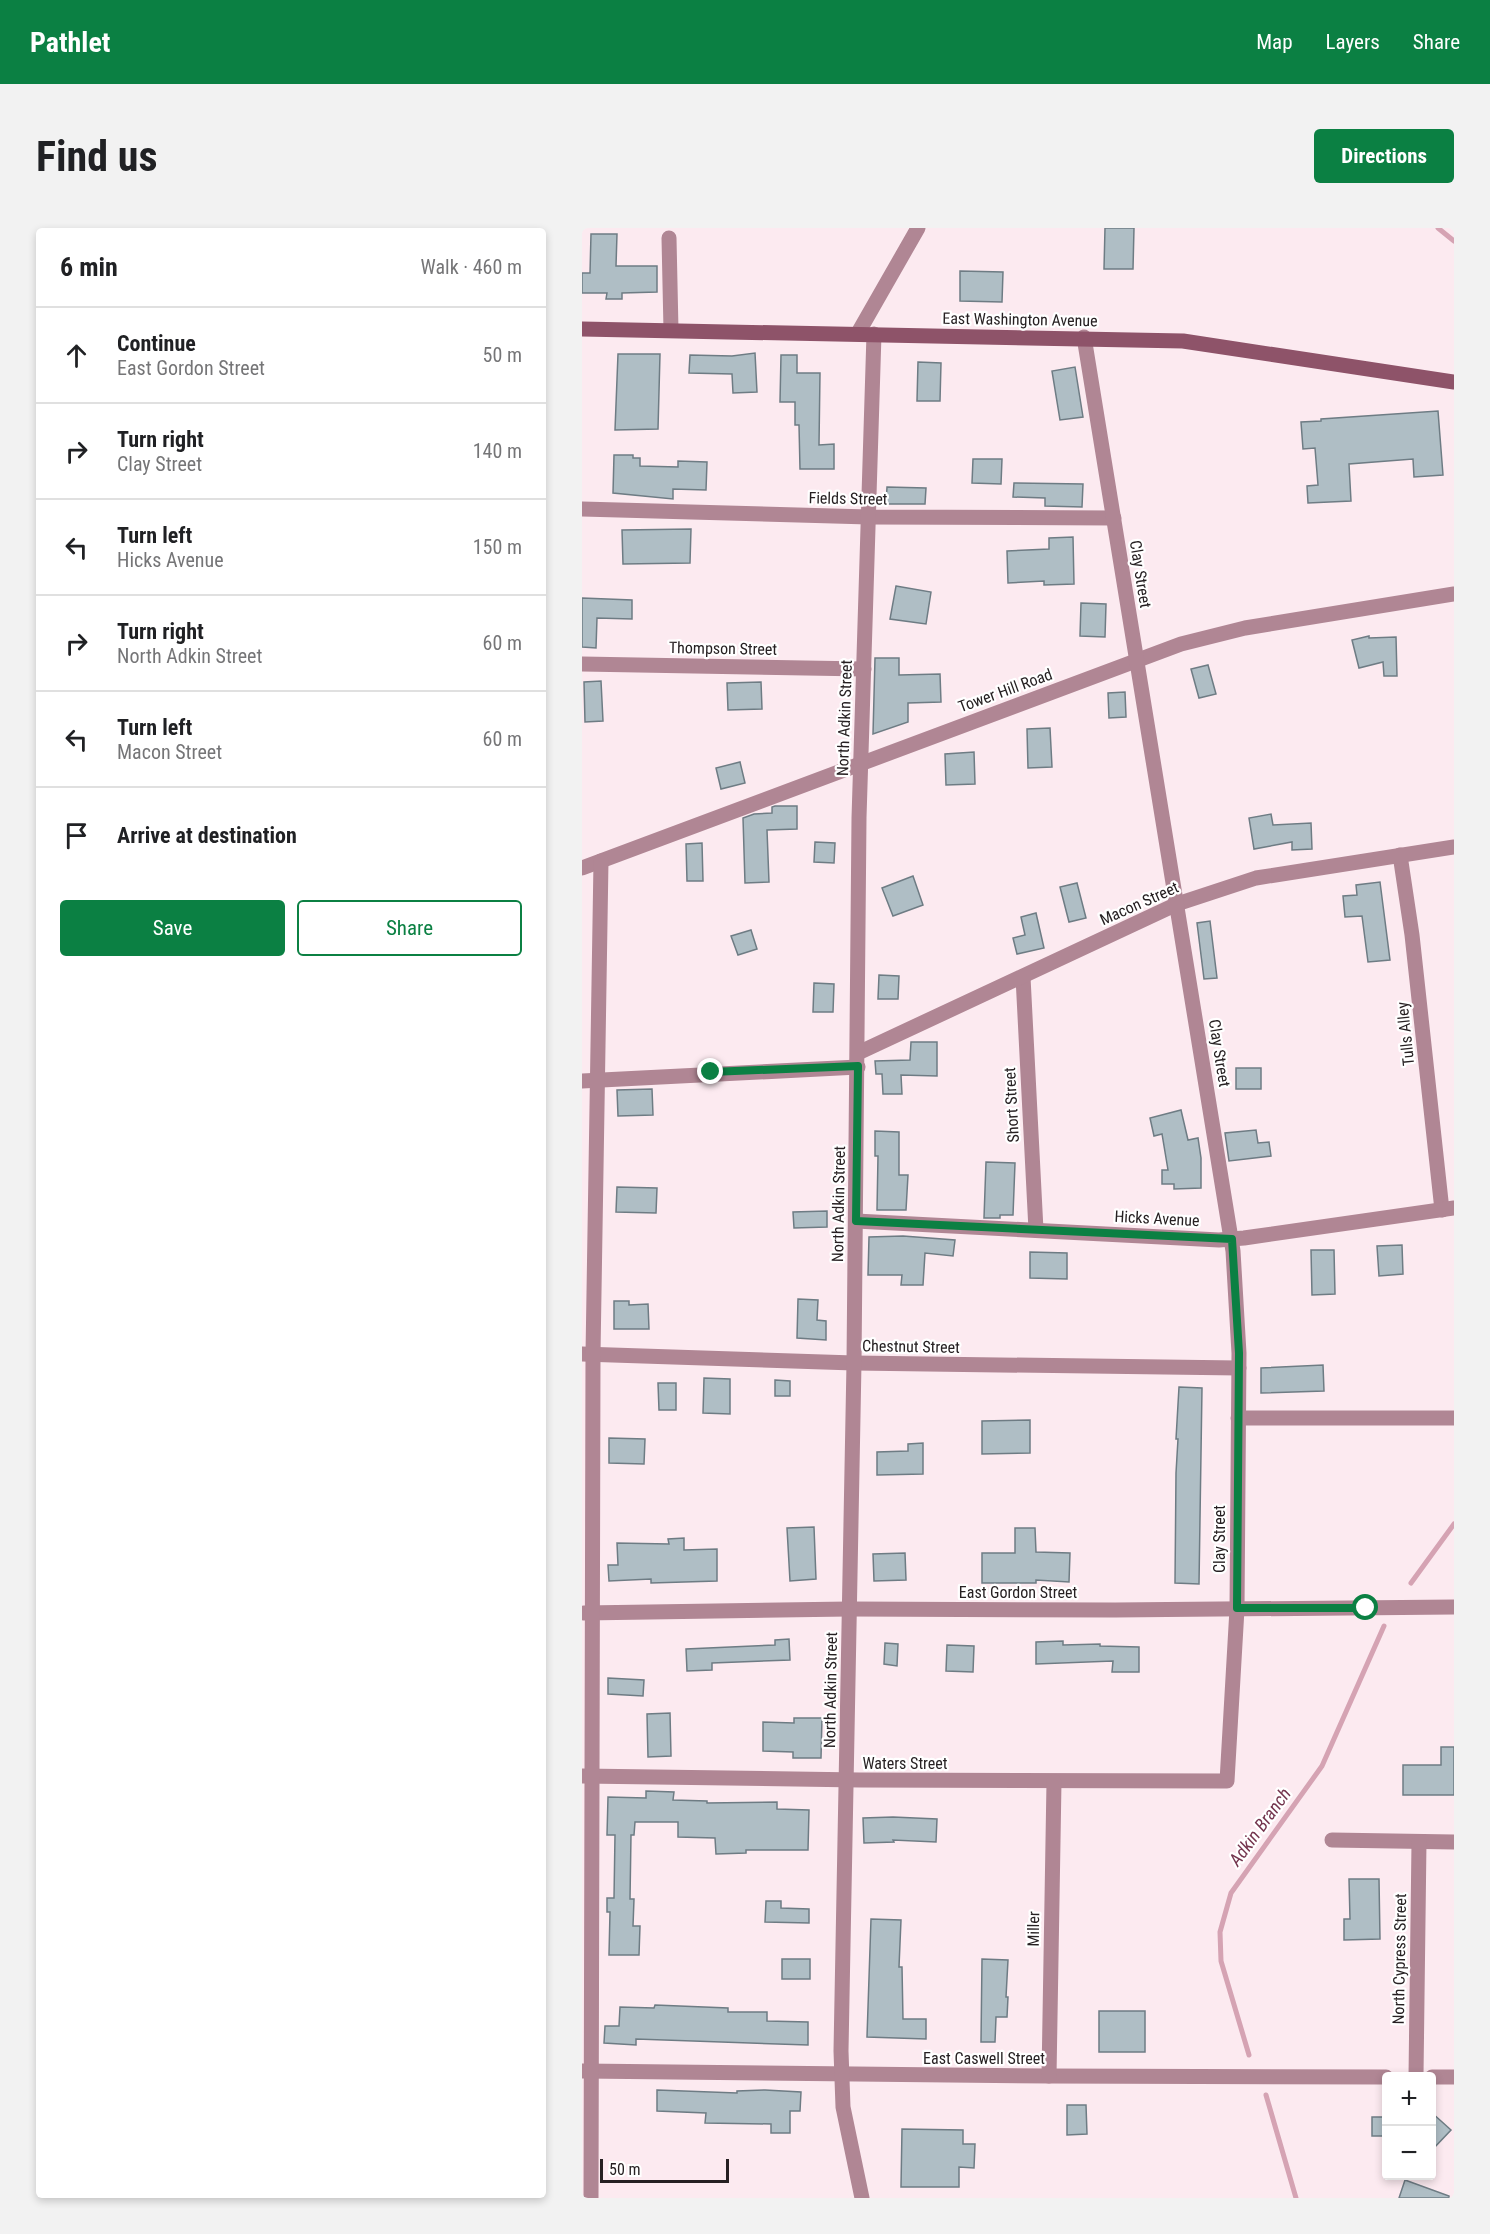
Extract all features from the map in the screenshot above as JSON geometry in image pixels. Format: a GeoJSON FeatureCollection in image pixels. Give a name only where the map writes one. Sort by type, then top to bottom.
{"type":"FeatureCollection","features":[{"type":"Feature","properties":{"kind":"street"},"geometry":{"type":"LineString","coordinates":[[858,333],[918,228]]}},
{"type":"Feature","properties":{"kind":"street"},"geometry":{"type":"LineString","coordinates":[[669,237],[670,330]]}},
{"type":"Feature","properties":{"kind":"street","name":"East Washington Avenue"},"geometry":{"type":"LineString","coordinates":[[582,329],[1183,341],[1454,382]]}},
{"type":"Feature","properties":{"kind":"street","name":"North Adkin Street"},"geometry":{"type":"LineString","coordinates":[[862,2198],[845,2118],[842,2074],[861,763],[874,334]]}},
{"type":"Feature","properties":{"kind":"street","name":"Clay Street"},"geometry":{"type":"LineString","coordinates":[[1084,338],[1232,1239],[1239,1368],[1237,1608],[1227,1781]]}},
{"type":"Feature","properties":{"kind":"street","name":"Fields Street"},"geometry":{"type":"LineString","coordinates":[[582,509],[869,516],[1114,518]]}},
{"type":"Feature","properties":{"kind":"street","name":"Tower Hill Road"},"geometry":{"type":"LineString","coordinates":[[582,868],[1181,644],[1245,628],[1454,594]]}},
{"type":"Feature","properties":{"kind":"street","name":"Thompson Street"},"geometry":{"type":"LineString","coordinates":[[582,664],[864,669]]}},
{"type":"Feature","properties":{"kind":"street","name":"Macon Street"},"geometry":{"type":"LineString","coordinates":[[589,1080],[858,1060],[1023,977],[1177,904],[1256,878],[1454,847]]}},
{"type":"Feature","properties":{"kind":"street","name":"Tulls Alley"},"geometry":{"type":"LineString","coordinates":[[1400,855],[1448,1209]]}},
{"type":"Feature","properties":{"kind":"street"},"geometry":{"type":"LineString","coordinates":[[591,2198],[587,2071],[589,1080],[600,861]]}},
{"type":"Feature","properties":{"kind":"street","name":"Short Street"},"geometry":{"type":"LineString","coordinates":[[1023,977],[1036,1230]]}},
{"type":"Feature","properties":{"kind":"street","name":"Hicks Avenue"},"geometry":{"type":"LineString","coordinates":[[856,1221],[1232,1239],[1448,1209]]}},
{"type":"Feature","properties":{"kind":"street","name":"Chestnut Street"},"geometry":{"type":"LineString","coordinates":[[588,1354],[854,1363],[1239,1368]]}},
{"type":"Feature","properties":{"kind":"street"},"geometry":{"type":"LineString","coordinates":[[1238,1418],[1454,1418]]}},
{"type":"Feature","properties":{"kind":"street","name":"East Gordon Street"},"geometry":{"type":"LineString","coordinates":[[587,1613],[849,1609],[1454,1607]]}},
{"type":"Feature","properties":{"kind":"street","name":"Waters Street"},"geometry":{"type":"LineString","coordinates":[[587,1776],[1054,1782],[1227,1781]]}},
{"type":"Feature","properties":{"kind":"street","name":"Miller"},"geometry":{"type":"LineString","coordinates":[[1049,2076],[1054,1782]]}},
{"type":"Feature","properties":{"kind":"street"},"geometry":{"type":"LineString","coordinates":[[1332,1840],[1454,1842]]}},
{"type":"Feature","properties":{"kind":"street","name":"North Cypress Street"},"geometry":{"type":"LineString","coordinates":[[1416,2072],[1419,1842]]}},
{"type":"Feature","properties":{"kind":"street","name":"East Caswell Street"},"geometry":{"type":"LineString","coordinates":[[587,2071],[1382,2077]]}},
{"type":"Feature","properties":{"kind":"street"},"geometry":{"type":"LineString","coordinates":[[1436,2077],[1454,2077]]}},
{"type":"Feature","properties":{"kind":"building"},"geometry":{"type":"Polygon","coordinates":[[[1105,228],[1134,228],[1133,269],[1104,269],[1105,228]]]}},
{"type":"Feature","properties":{"kind":"building"},"geometry":{"type":"Polygon","coordinates":[[[591,234],[617,234],[616,266],[657,266],[657,292],[622,293],[622,299],[606,299],[607,293],[582,293],[582,273],[590,273],[591,234]]]}},
{"type":"Feature","properties":{"kind":"building"},"geometry":{"type":"Polygon","coordinates":[[[960,271],[1003,272],[1002,302],[960,301],[960,271]]]}},
{"type":"Feature","properties":{"kind":"building"},"geometry":{"type":"Polygon","coordinates":[[[755,353],[757,392],[733,393],[732,374],[689,373],[690,355],[732,356],[755,353]]]}},
{"type":"Feature","properties":{"kind":"building"},"geometry":{"type":"Polygon","coordinates":[[[618,354],[660,354],[658,429],[615,430],[618,354]]]}},
{"type":"Feature","properties":{"kind":"building"},"geometry":{"type":"Polygon","coordinates":[[[781,355],[797,355],[797,373],[820,373],[819,445],[834,444],[834,469],[800,469],[799,425],[795,425],[795,402],[780,402],[781,355]]]}},
{"type":"Feature","properties":{"kind":"building"},"geometry":{"type":"Polygon","coordinates":[[[918,362],[941,363],[940,401],[917,401],[918,362]]]}},
{"type":"Feature","properties":{"kind":"building"},"geometry":{"type":"Polygon","coordinates":[[[1075,367],[1083,417],[1060,420],[1052,371],[1075,367]]]}},
{"type":"Feature","properties":{"kind":"building"},"geometry":{"type":"Polygon","coordinates":[[[1438,411],[1443,475],[1414,477],[1413,459],[1349,464],[1351,501],[1308,503],[1307,486],[1318,485],[1315,448],[1303,449],[1301,422],[1438,411]]]}},
{"type":"Feature","properties":{"kind":"building"},"geometry":{"type":"Polygon","coordinates":[[[614,455],[633,455],[633,458],[640,458],[640,466],[678,467],[678,461],[707,462],[706,490],[673,489],[673,499],[613,493],[614,455]]]}},
{"type":"Feature","properties":{"kind":"building"},"geometry":{"type":"Polygon","coordinates":[[[973,459],[1002,459],[1001,484],[972,483],[973,459]]]}},
{"type":"Feature","properties":{"kind":"building"},"geometry":{"type":"Polygon","coordinates":[[[1014,483],[1083,484],[1082,507],[1045,506],[1045,498],[1013,497],[1014,483]]]}},
{"type":"Feature","properties":{"kind":"building"},"geometry":{"type":"Polygon","coordinates":[[[887,487],[926,488],[925,504],[886,504],[887,487]]]}},
{"type":"Feature","properties":{"kind":"building"},"geometry":{"type":"Polygon","coordinates":[[[691,529],[690,563],[623,564],[622,530],[691,529]]]}},
{"type":"Feature","properties":{"kind":"building"},"geometry":{"type":"Polygon","coordinates":[[[1073,537],[1074,584],[1044,585],[1044,581],[1008,583],[1007,551],[1049,549],[1049,538],[1073,537]]]}},
{"type":"Feature","properties":{"kind":"building"},"geometry":{"type":"Polygon","coordinates":[[[896,586],[931,592],[926,624],[890,619],[896,586]]]}},
{"type":"Feature","properties":{"kind":"building"},"geometry":{"type":"Polygon","coordinates":[[[582,598],[632,600],[632,619],[597,618],[596,648],[582,647],[582,598]]]}},
{"type":"Feature","properties":{"kind":"building"},"geometry":{"type":"Polygon","coordinates":[[[1081,603],[1106,604],[1105,637],[1080,636],[1081,603]]]}},
{"type":"Feature","properties":{"kind":"building"},"geometry":{"type":"Polygon","coordinates":[[[1369,636],[1369,638],[1396,637],[1397,676],[1384,676],[1383,662],[1359,668],[1352,640],[1369,636]]]}},
{"type":"Feature","properties":{"kind":"building"},"geometry":{"type":"Polygon","coordinates":[[[875,658],[899,658],[899,675],[940,674],[941,702],[908,703],[908,722],[873,734],[875,658]]]}},
{"type":"Feature","properties":{"kind":"building"},"geometry":{"type":"Polygon","coordinates":[[[1208,665],[1216,694],[1199,698],[1191,669],[1208,665]]]}},
{"type":"Feature","properties":{"kind":"building"},"geometry":{"type":"Polygon","coordinates":[[[601,681],[603,721],[585,722],[584,682],[601,681]]]}},
{"type":"Feature","properties":{"kind":"building"},"geometry":{"type":"Polygon","coordinates":[[[761,682],[762,709],[728,710],[727,683],[761,682]]]}},
{"type":"Feature","properties":{"kind":"building"},"geometry":{"type":"Polygon","coordinates":[[[1125,692],[1126,717],[1109,718],[1108,693],[1125,692]]]}},
{"type":"Feature","properties":{"kind":"building"},"geometry":{"type":"Polygon","coordinates":[[[1050,728],[1052,767],[1028,768],[1027,729],[1050,728]]]}},
{"type":"Feature","properties":{"kind":"building"},"geometry":{"type":"Polygon","coordinates":[[[974,752],[975,784],[946,785],[945,754],[974,752]]]}},
{"type":"Feature","properties":{"kind":"building"},"geometry":{"type":"Polygon","coordinates":[[[740,762],[745,783],[721,789],[716,768],[740,762]]]}},
{"type":"Feature","properties":{"kind":"building"},"geometry":{"type":"Polygon","coordinates":[[[797,806],[797,829],[767,830],[769,882],[745,883],[743,818],[754,814],[772,813],[772,807],[797,806]]]}},
{"type":"Feature","properties":{"kind":"building"},"geometry":{"type":"Polygon","coordinates":[[[1271,814],[1273,825],[1311,823],[1312,849],[1292,850],[1292,842],[1254,849],[1249,818],[1271,814]]]}},
{"type":"Feature","properties":{"kind":"building"},"geometry":{"type":"Polygon","coordinates":[[[815,842],[835,843],[834,863],[814,862],[815,842]]]}},
{"type":"Feature","properties":{"kind":"building"},"geometry":{"type":"Polygon","coordinates":[[[702,843],[703,881],[687,881],[686,844],[702,843]]]}},
{"type":"Feature","properties":{"kind":"building"},"geometry":{"type":"Polygon","coordinates":[[[913,876],[923,905],[893,916],[882,888],[913,876]]]}},
{"type":"Feature","properties":{"kind":"building"},"geometry":{"type":"Polygon","coordinates":[[[1380,882],[1390,960],[1368,962],[1362,916],[1345,917],[1343,896],[1357,895],[1356,885],[1380,882]]]}},
{"type":"Feature","properties":{"kind":"building"},"geometry":{"type":"Polygon","coordinates":[[[1077,883],[1086,918],[1069,922],[1060,887],[1077,883]]]}},
{"type":"Feature","properties":{"kind":"building"},"geometry":{"type":"Polygon","coordinates":[[[1036,913],[1044,948],[1017,954],[1013,938],[1025,935],[1021,917],[1036,913]]]}},
{"type":"Feature","properties":{"kind":"building"},"geometry":{"type":"Polygon","coordinates":[[[1210,921],[1217,978],[1204,979],[1197,923],[1210,921]]]}},
{"type":"Feature","properties":{"kind":"building"},"geometry":{"type":"Polygon","coordinates":[[[751,930],[757,949],[738,955],[731,936],[751,930]]]}},
{"type":"Feature","properties":{"kind":"building"},"geometry":{"type":"Polygon","coordinates":[[[879,975],[899,976],[898,999],[878,999],[879,975]]]}},
{"type":"Feature","properties":{"kind":"building"},"geometry":{"type":"Polygon","coordinates":[[[814,983],[834,984],[833,1012],[813,1012],[814,983]]]}},
{"type":"Feature","properties":{"kind":"building"},"geometry":{"type":"Polygon","coordinates":[[[911,1042],[937,1042],[937,1076],[901,1075],[902,1094],[883,1094],[882,1074],[876,1074],[875,1061],[910,1060],[911,1042]]]}},
{"type":"Feature","properties":{"kind":"building"},"geometry":{"type":"Polygon","coordinates":[[[1236,1068],[1261,1068],[1261,1089],[1236,1089],[1236,1068]]]}},
{"type":"Feature","properties":{"kind":"building"},"geometry":{"type":"Polygon","coordinates":[[[652,1089],[653,1115],[618,1116],[617,1090],[652,1089]]]}},
{"type":"Feature","properties":{"kind":"building"},"geometry":{"type":"Polygon","coordinates":[[[1181,1110],[1188,1140],[1198,1138],[1201,1188],[1174,1189],[1174,1184],[1162,1184],[1162,1170],[1168,1170],[1162,1134],[1154,1136],[1150,1118],[1181,1110]]]}},
{"type":"Feature","properties":{"kind":"building"},"geometry":{"type":"Polygon","coordinates":[[[1256,1130],[1258,1143],[1269,1142],[1271,1156],[1229,1161],[1225,1133],[1256,1130]]]}},
{"type":"Feature","properties":{"kind":"building"},"geometry":{"type":"Polygon","coordinates":[[[875,1131],[899,1132],[899,1175],[908,1175],[906,1210],[877,1210],[878,1156],[875,1156],[875,1131]]]}},
{"type":"Feature","properties":{"kind":"building"},"geometry":{"type":"Polygon","coordinates":[[[986,1162],[1015,1163],[1013,1215],[984,1218],[986,1162]]]}},
{"type":"Feature","properties":{"kind":"building"},"geometry":{"type":"Polygon","coordinates":[[[617,1187],[657,1188],[656,1213],[616,1212],[617,1187]]]}},
{"type":"Feature","properties":{"kind":"building"},"geometry":{"type":"Polygon","coordinates":[[[827,1211],[827,1227],[794,1228],[793,1212],[827,1211]]]}},
{"type":"Feature","properties":{"kind":"building"},"geometry":{"type":"Polygon","coordinates":[[[903,1236],[955,1240],[953,1256],[925,1253],[923,1285],[901,1285],[902,1275],[868,1275],[869,1237],[903,1236]]]}},
{"type":"Feature","properties":{"kind":"building"},"geometry":{"type":"Polygon","coordinates":[[[1402,1245],[1403,1274],[1379,1276],[1377,1246],[1402,1245]]]}},
{"type":"Feature","properties":{"kind":"building"},"geometry":{"type":"Polygon","coordinates":[[[1311,1250],[1334,1250],[1335,1294],[1312,1295],[1311,1250]]]}},
{"type":"Feature","properties":{"kind":"building"},"geometry":{"type":"Polygon","coordinates":[[[1030,1252],[1067,1253],[1067,1279],[1030,1278],[1030,1252]]]}},
{"type":"Feature","properties":{"kind":"building"},"geometry":{"type":"Polygon","coordinates":[[[798,1299],[818,1300],[817,1320],[826,1321],[826,1340],[797,1338],[798,1299]]]}},
{"type":"Feature","properties":{"kind":"building"},"geometry":{"type":"Polygon","coordinates":[[[614,1301],[629,1301],[629,1305],[648,1304],[649,1329],[614,1329],[614,1301]]]}},
{"type":"Feature","properties":{"kind":"building"},"geometry":{"type":"Polygon","coordinates":[[[1323,1365],[1324,1391],[1261,1393],[1261,1368],[1323,1365]]]}},
{"type":"Feature","properties":{"kind":"building"},"geometry":{"type":"Polygon","coordinates":[[[704,1378],[730,1379],[730,1414],[703,1413],[704,1378]]]}},
{"type":"Feature","properties":{"kind":"building"},"geometry":{"type":"Polygon","coordinates":[[[775,1380],[790,1381],[790,1396],[775,1396],[775,1380]]]}},
{"type":"Feature","properties":{"kind":"building"},"geometry":{"type":"Polygon","coordinates":[[[658,1383],[676,1383],[676,1410],[659,1410],[658,1383]]]}},
{"type":"Feature","properties":{"kind":"building"},"geometry":{"type":"Polygon","coordinates":[[[1179,1387],[1202,1388],[1199,1584],[1175,1583],[1178,1439],[1176,1439],[1179,1387]]]}},
{"type":"Feature","properties":{"kind":"building"},"geometry":{"type":"Polygon","coordinates":[[[1030,1420],[1030,1453],[982,1454],[982,1421],[1030,1420]]]}},
{"type":"Feature","properties":{"kind":"building"},"geometry":{"type":"Polygon","coordinates":[[[609,1438],[645,1439],[644,1464],[609,1463],[609,1438]]]}},
{"type":"Feature","properties":{"kind":"building"},"geometry":{"type":"Polygon","coordinates":[[[923,1443],[923,1474],[877,1475],[877,1452],[908,1451],[908,1444],[923,1443]]]}},
{"type":"Feature","properties":{"kind":"building"},"geometry":{"type":"Polygon","coordinates":[[[814,1527],[816,1579],[790,1581],[787,1528],[814,1527]]]}},
{"type":"Feature","properties":{"kind":"building"},"geometry":{"type":"Polygon","coordinates":[[[1015,1528],[1035,1528],[1036,1552],[1070,1553],[1069,1582],[1036,1580],[1036,1583],[982,1583],[982,1553],[1015,1553],[1015,1528]]]}},
{"type":"Feature","properties":{"kind":"building"},"geometry":{"type":"Polygon","coordinates":[[[684,1538],[684,1550],[717,1549],[717,1581],[651,1583],[651,1579],[609,1581],[608,1565],[618,1565],[617,1543],[669,1544],[668,1539],[684,1538]]]}},
{"type":"Feature","properties":{"kind":"building"},"geometry":{"type":"Polygon","coordinates":[[[905,1553],[906,1580],[874,1581],[873,1554],[905,1553]]]}},
{"type":"Feature","properties":{"kind":"building"},"geometry":{"type":"Polygon","coordinates":[[[789,1639],[790,1660],[712,1663],[712,1670],[687,1671],[686,1649],[775,1645],[775,1640],[789,1639]]]}},
{"type":"Feature","properties":{"kind":"building"},"geometry":{"type":"Polygon","coordinates":[[[1063,1641],[1063,1645],[1100,1644],[1100,1646],[1139,1647],[1139,1672],[1112,1672],[1113,1661],[1036,1664],[1036,1642],[1063,1641]]]}},
{"type":"Feature","properties":{"kind":"building"},"geometry":{"type":"Polygon","coordinates":[[[885,1643],[898,1644],[897,1666],[884,1664],[885,1643]]]}},
{"type":"Feature","properties":{"kind":"building"},"geometry":{"type":"Polygon","coordinates":[[[947,1645],[974,1646],[973,1672],[946,1671],[947,1645]]]}},
{"type":"Feature","properties":{"kind":"building"},"geometry":{"type":"Polygon","coordinates":[[[608,1678],[644,1680],[643,1696],[608,1694],[608,1678]]]}},
{"type":"Feature","properties":{"kind":"building"},"geometry":{"type":"Polygon","coordinates":[[[670,1713],[671,1756],[648,1757],[647,1714],[670,1713]]]}},
{"type":"Feature","properties":{"kind":"building"},"geometry":{"type":"Polygon","coordinates":[[[794,1718],[822,1718],[821,1758],[793,1758],[793,1752],[763,1751],[763,1722],[794,1723],[794,1718]]]}},
{"type":"Feature","properties":{"kind":"building"},"geometry":{"type":"Polygon","coordinates":[[[1441,1747],[1454,1747],[1454,1795],[1403,1795],[1403,1765],[1441,1765],[1441,1747]]]}},
{"type":"Feature","properties":{"kind":"building"},"geometry":{"type":"Polygon","coordinates":[[[646,1791],[674,1792],[673,1800],[707,1801],[707,1803],[777,1802],[777,1809],[809,1810],[808,1850],[746,1850],[746,1853],[716,1854],[715,1838],[678,1837],[678,1822],[635,1822],[634,1835],[631,1835],[630,1899],[634,1899],[633,1926],[640,1926],[639,1955],[609,1955],[610,1912],[607,1912],[607,1898],[614,1898],[615,1835],[607,1835],[608,1797],[646,1798],[646,1791]]]}},
{"type":"Feature","properties":{"kind":"building"},"geometry":{"type":"Polygon","coordinates":[[[863,1818],[937,1819],[936,1842],[893,1840],[894,1842],[864,1843],[863,1818]]]}},
{"type":"Feature","properties":{"kind":"building"},"geometry":{"type":"Polygon","coordinates":[[[1349,1879],[1379,1879],[1380,1939],[1344,1940],[1344,1919],[1350,1919],[1349,1879]]]}},
{"type":"Feature","properties":{"kind":"building"},"geometry":{"type":"Polygon","coordinates":[[[766,1901],[781,1901],[781,1908],[809,1909],[809,1923],[765,1922],[766,1901]]]}},
{"type":"Feature","properties":{"kind":"building"},"geometry":{"type":"Polygon","coordinates":[[[871,1919],[901,1920],[899,1967],[902,1967],[903,2019],[926,2019],[926,2039],[867,2037],[871,1919]]]}},
{"type":"Feature","properties":{"kind":"building"},"geometry":{"type":"Polygon","coordinates":[[[782,1959],[810,1959],[810,1979],[782,1979],[782,1959]]]}},
{"type":"Feature","properties":{"kind":"building"},"geometry":{"type":"Polygon","coordinates":[[[982,1959],[1008,1960],[1007,2017],[996,2017],[995,2042],[981,2042],[982,1959]]]}},
{"type":"Feature","properties":{"kind":"building"},"geometry":{"type":"Polygon","coordinates":[[[655,2005],[728,2008],[728,2012],[767,2012],[767,2021],[808,2022],[808,2045],[636,2039],[636,2045],[604,2043],[605,2026],[619,2026],[620,2007],[654,2008],[655,2005]]]}},
{"type":"Feature","properties":{"kind":"building"},"geometry":{"type":"Polygon","coordinates":[[[1099,2011],[1145,2011],[1145,2052],[1099,2052],[1099,2011]]]}},
{"type":"Feature","properties":{"kind":"building"},"geometry":{"type":"Polygon","coordinates":[[[657,2090],[737,2093],[737,2091],[765,2090],[801,2092],[800,2111],[790,2111],[790,2133],[771,2133],[771,2124],[705,2123],[706,2113],[657,2111],[657,2090]]]}},
{"type":"Feature","properties":{"kind":"building"},"geometry":{"type":"Polygon","coordinates":[[[1067,2105],[1086,2105],[1087,2134],[1067,2135],[1067,2105]]]}},
{"type":"Feature","properties":{"kind":"building"},"geometry":{"type":"Polygon","coordinates":[[[1436,2116],[1451,2130],[1436,2146],[1436,2116]]]}},
{"type":"Feature","properties":{"kind":"building"},"geometry":{"type":"Polygon","coordinates":[[[1372,2117],[1382,2117],[1382,2136],[1372,2136],[1372,2117]]]}},
{"type":"Feature","properties":{"kind":"building"},"geometry":{"type":"Polygon","coordinates":[[[902,2129],[963,2130],[963,2144],[975,2144],[974,2168],[959,2167],[959,2187],[901,2187],[902,2129]]]}},
{"type":"Feature","properties":{"kind":"building"},"geometry":{"type":"Polygon","coordinates":[[[1405,2180],[1449,2196],[1449,2198],[1399,2198],[1405,2180]]]}},
{"type":"Feature","properties":{"kind":"waterway","name":"Adkin Branch"},"geometry":{"type":"LineString","coordinates":[[1438,228],[1454,241]]}},
{"type":"Feature","properties":{"kind":"waterway","name":"Adkin Branch"},"geometry":{"type":"LineString","coordinates":[[1411,1583],[1454,1524]]}},
{"type":"Feature","properties":{"kind":"waterway","name":"Adkin Branch"},"geometry":{"type":"LineString","coordinates":[[1249,2055],[1221,1961],[1220,1932],[1231,1893],[1322,1766],[1384,1626]]}},
{"type":"Feature","properties":{"kind":"waterway","name":"Adkin Branch"},"geometry":{"type":"LineString","coordinates":[[1266,2095],[1296,2198]]}},
{"type":"Feature","properties":{"kind":"route"},"geometry":{"type":"LineString","coordinates":[[711,1072],[858,1066],[856,1221],[1232,1239],[1239,1353],[1237,1608],[1366,1608]]}}]}
